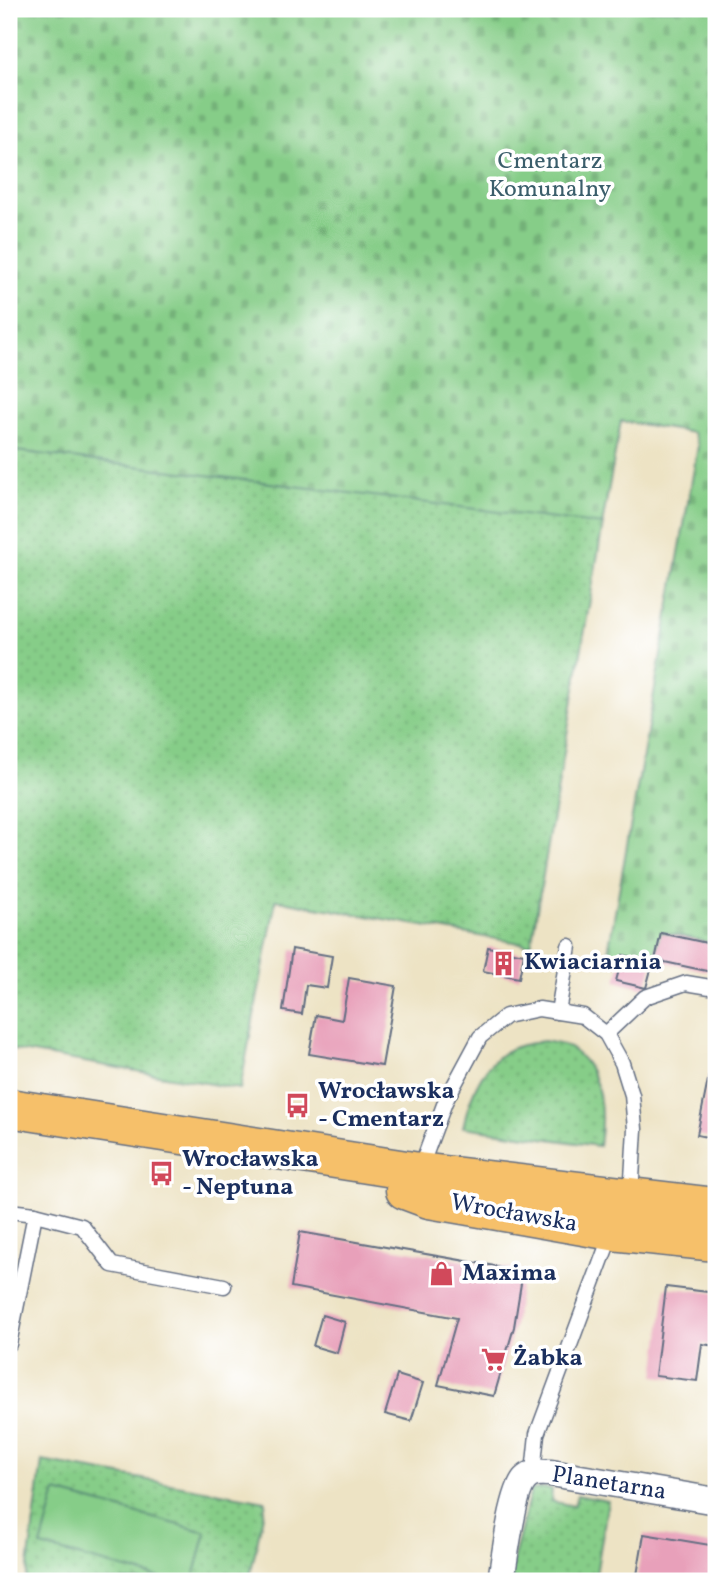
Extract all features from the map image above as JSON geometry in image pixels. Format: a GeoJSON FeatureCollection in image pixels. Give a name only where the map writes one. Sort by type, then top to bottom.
{"type":"FeatureCollection","features":[{"type":"Feature","properties":{"kind":"main road","name":"Wrocławska"},"geometry":{"type":"LineString","coordinates":[[9,1108],[419,1172],[716,1207]]}},
{"type":"Feature","properties":{"kind":"main road","name":"Wrocławska"},"geometry":{"type":"LineString","coordinates":[[318,1157],[429,1199],[612,1231],[716,1242]]}},
{"type":"Feature","properties":{"kind":"street","name":"Planetarna"},"geometry":{"type":"LineString","coordinates":[[501,1581],[513,1515],[523,1481],[533,1473],[551,1473],[716,1501]]}},
{"type":"Feature","properties":{"kind":"lane"},"geometry":{"type":"LineString","coordinates":[[558,1012],[569,946]]}},
{"type":"Feature","properties":{"kind":"lane"},"geometry":{"type":"LineString","coordinates":[[606,1034],[645,997],[686,983],[716,988]]}},
{"type":"Feature","properties":{"kind":"lane"},"geometry":{"type":"LineString","coordinates":[[419,1172],[445,1102],[480,1037],[506,1016],[539,1009],[583,1016],[606,1034],[622,1063],[632,1095],[635,1129],[631,1196]]}},
{"type":"Feature","properties":{"kind":"lane"},"geometry":{"type":"LineString","coordinates":[[9,1211],[35,1214],[82,1226],[112,1265],[224,1286]]}},
{"type":"Feature","properties":{"kind":"lane"},"geometry":{"type":"LineString","coordinates":[[9,1344],[35,1214]]}},
{"type":"Feature","properties":{"kind":"lane"},"geometry":{"type":"LineString","coordinates":[[533,1473],[537,1434],[612,1231]]}},
{"type":"Feature","properties":{"kind":"green space","name":"Cmentarz Komunalny"},"geometry":{"type":"Polygon","coordinates":[[[9,9],[716,9],[716,944],[662,932],[653,962],[608,952],[698,446],[693,433],[621,421],[602,525],[9,450],[9,9]]]}},
{"type":"Feature","properties":{"kind":"green space"},"geometry":{"type":"Polygon","coordinates":[[[9,450],[603,524],[531,945],[276,900],[240,1089],[9,1049],[9,450]]]}},
{"type":"Feature","properties":{"kind":"green space"},"geometry":{"type":"Polygon","coordinates":[[[544,1041],[567,1046],[581,1057],[595,1079],[601,1105],[599,1146],[463,1127],[473,1093],[492,1063],[515,1047],[544,1041]]]}},
{"type":"Feature","properties":{"kind":"green space"},"geometry":{"type":"Polygon","coordinates":[[[42,1461],[266,1501],[249,1581],[26,1581],[42,1461]]]}},
{"type":"Feature","properties":{"kind":"green space"},"geometry":{"type":"Polygon","coordinates":[[[552,1489],[551,1501],[574,1506],[577,1495],[608,1501],[595,1581],[508,1581],[531,1490],[552,1489]]]}},
{"type":"Feature","properties":{"kind":"green space"},"geometry":{"type":"Polygon","coordinates":[[[56,1492],[206,1532],[193,1581],[171,1581],[41,1546],[56,1492]]]}},
{"type":"Feature","properties":{"kind":"building"},"geometry":{"type":"Polygon","coordinates":[[[661,933],[716,945],[716,973],[655,960],[661,933]]]}},
{"type":"Feature","properties":{"kind":"building","name":"Kwiaciarnia"},"geometry":{"type":"Polygon","coordinates":[[[488,947],[524,954],[519,978],[483,971],[488,947]]]}},
{"type":"Feature","properties":{"kind":"building"},"geometry":{"type":"Polygon","coordinates":[[[292,949],[332,956],[327,988],[306,985],[302,1014],[283,1011],[292,949]]]}},
{"type":"Feature","properties":{"kind":"building","name":"Kwiaciarnia"},"geometry":{"type":"Polygon","coordinates":[[[623,955],[653,962],[646,988],[616,981],[623,955]]]}},
{"type":"Feature","properties":{"kind":"building"},"geometry":{"type":"Polygon","coordinates":[[[349,978],[396,986],[382,1066],[309,1054],[316,1015],[342,1020],[349,978]]]}},
{"type":"Feature","properties":{"kind":"building"},"geometry":{"type":"Polygon","coordinates":[[[713,1055],[716,1056],[716,1139],[697,1135],[713,1055]]]}},
{"type":"Feature","properties":{"kind":"building"},"geometry":{"type":"Polygon","coordinates":[[[300,1232],[523,1271],[514,1327],[494,1396],[438,1385],[457,1318],[291,1287],[300,1232]]]}},
{"type":"Feature","properties":{"kind":"building"},"geometry":{"type":"Polygon","coordinates":[[[666,1287],[716,1293],[716,1346],[702,1344],[697,1381],[655,1376],[666,1287]]]}},
{"type":"Feature","properties":{"kind":"building"},"geometry":{"type":"Polygon","coordinates":[[[322,1315],[345,1322],[337,1353],[313,1346],[322,1315]]]}},
{"type":"Feature","properties":{"kind":"building"},"geometry":{"type":"Polygon","coordinates":[[[397,1375],[423,1383],[411,1421],[385,1414],[397,1375]]]}},
{"type":"Feature","properties":{"kind":"building"},"geometry":{"type":"Polygon","coordinates":[[[644,1534],[716,1546],[716,1581],[636,1581],[644,1534]]]}},
{"type":"Feature","properties":{"kind":"place","name":"Kwiaciarnia"},"geometry":{"type":"Point","coordinates":[504,963]}},
{"type":"Feature","properties":{"kind":"place","name":"Wrocławska - Cmentarz"},"geometry":{"type":"Point","coordinates":[298,1106]}},
{"type":"Feature","properties":{"kind":"place","name":"Wrocławska - Neptuna"},"geometry":{"type":"Point","coordinates":[162,1174]}},
{"type":"Feature","properties":{"kind":"place","name":"Maxima"},"geometry":{"type":"Point","coordinates":[442,1274]}},
{"type":"Feature","properties":{"kind":"place","name":"Żabka"},"geometry":{"type":"Point","coordinates":[493,1359]}}]}
